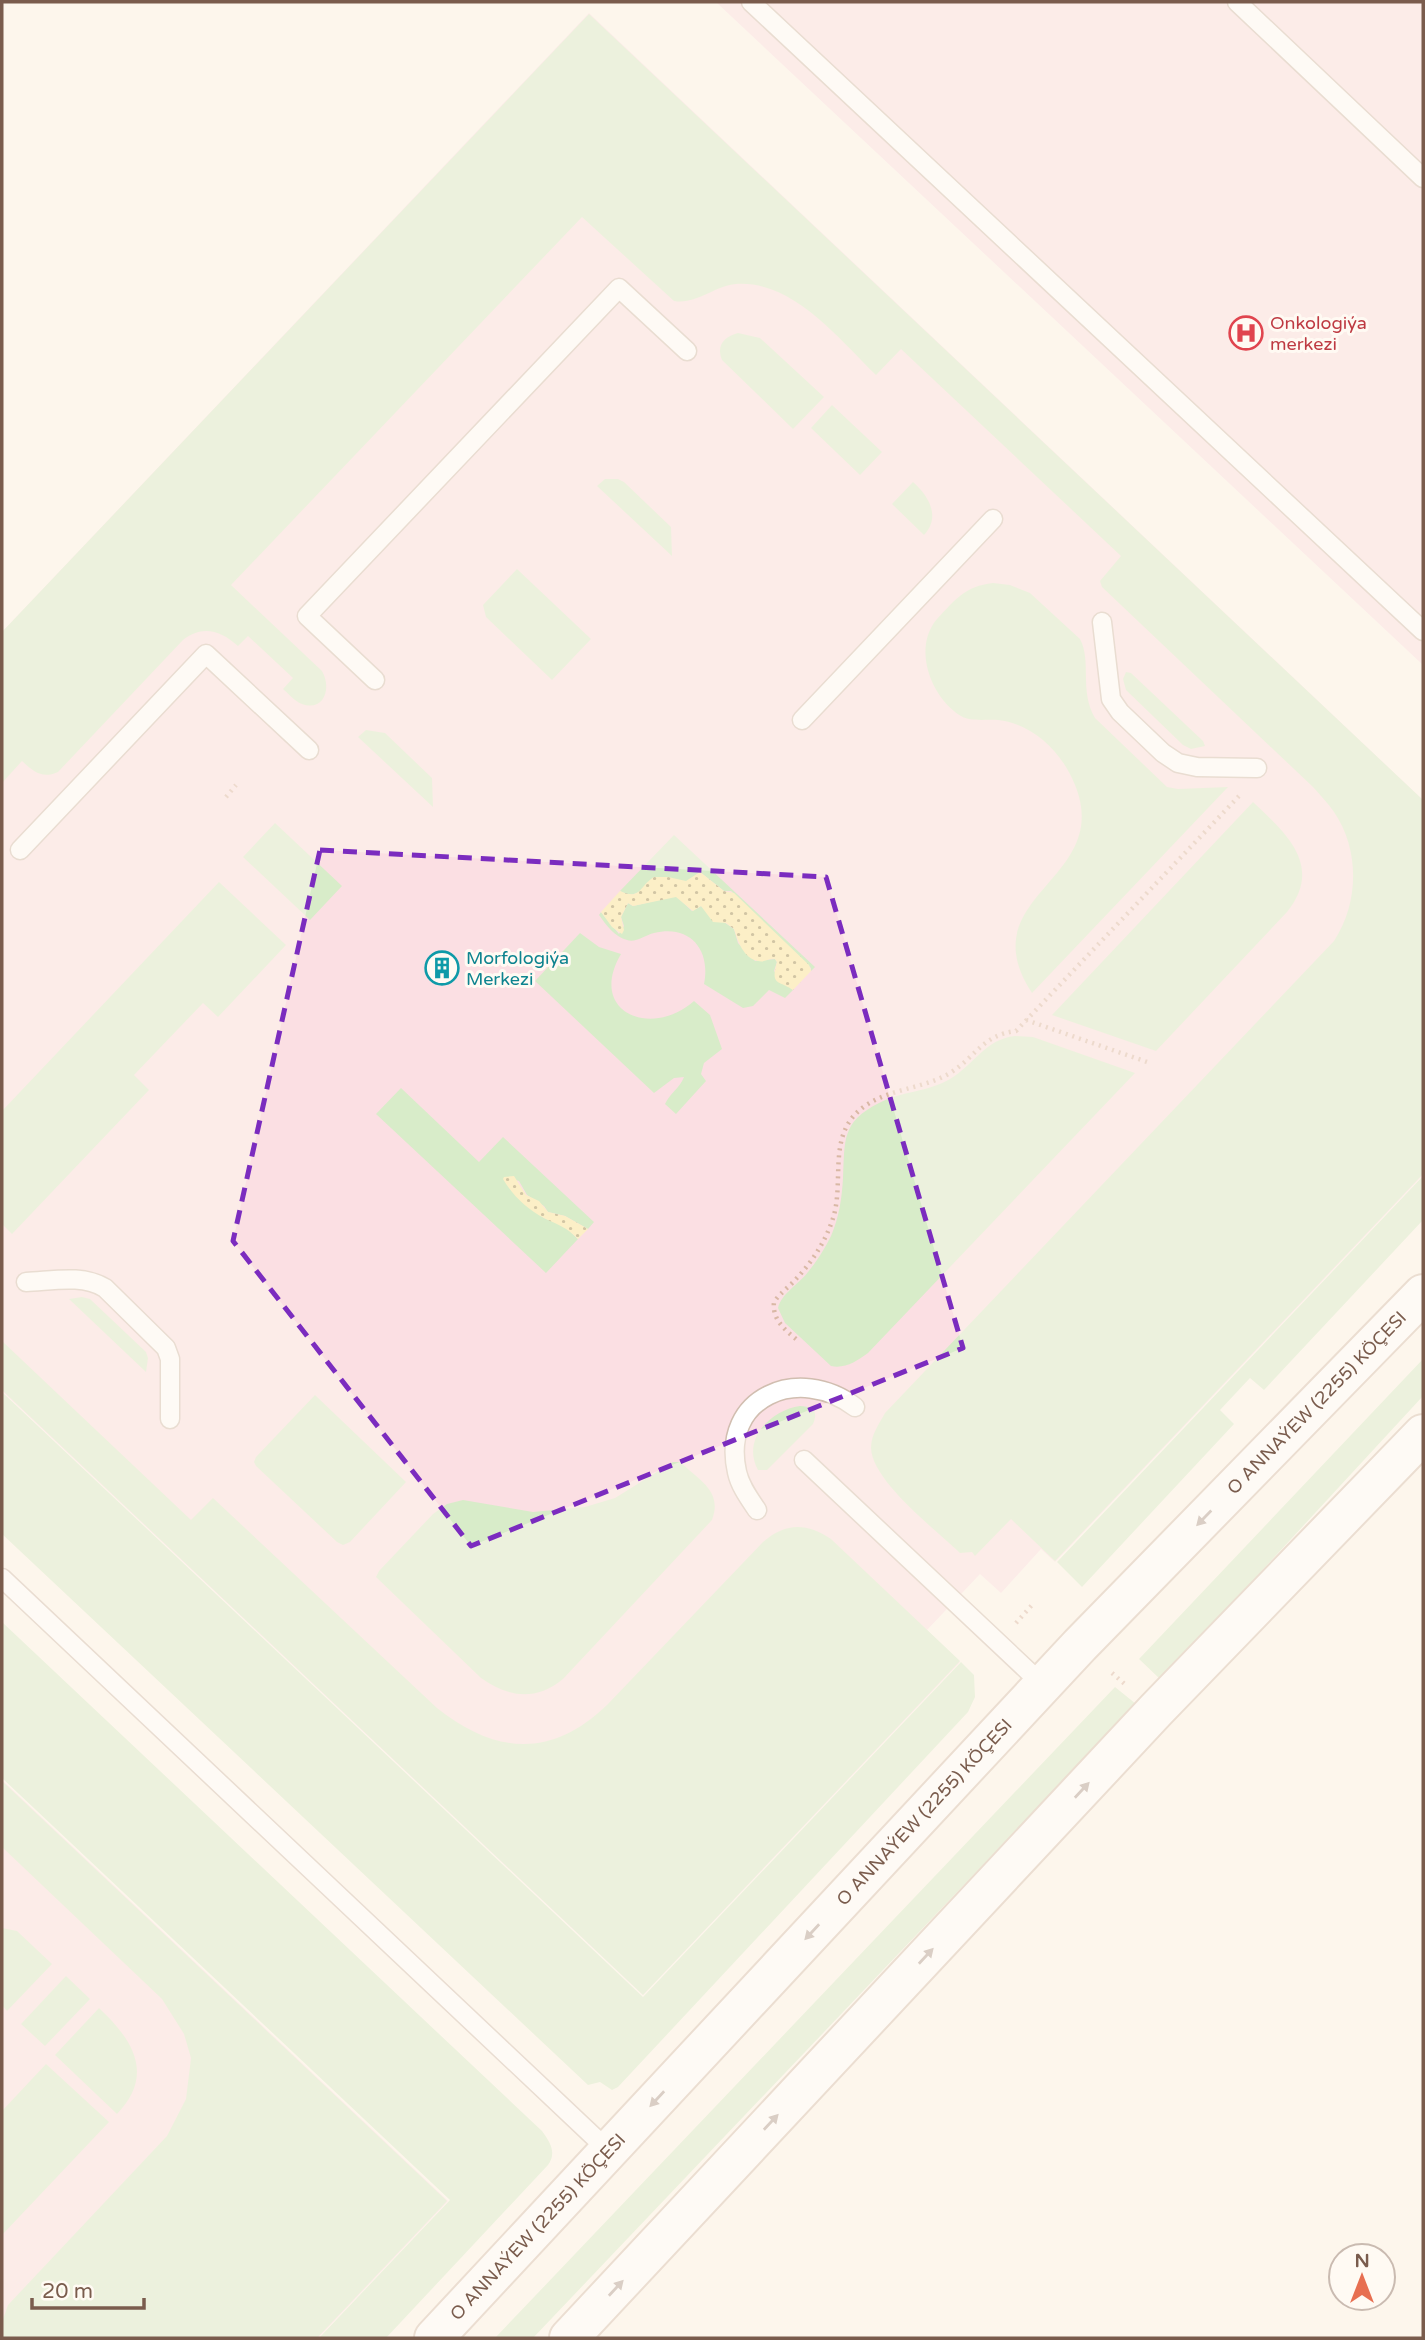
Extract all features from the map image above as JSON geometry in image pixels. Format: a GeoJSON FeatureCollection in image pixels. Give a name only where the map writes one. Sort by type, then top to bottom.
{"type":"FeatureCollection","features":[{"type":"Feature","properties":{"kind":"main road","name":"O ANNAÝEW (2255) KÖÇESI"},"geometry":{"type":"LineString","coordinates":[[434,2338],[1043,1685],[1423,1294]]}},
{"type":"Feature","properties":{"kind":"main road"},"geometry":{"type":"LineString","coordinates":[[569,2338],[1156,1710],[1423,1434]]}},
{"type":"Feature","properties":{"kind":"lane"},"geometry":{"type":"LineString","coordinates":[[751,2],[1423,631]]}},
{"type":"Feature","properties":{"kind":"lane"},"geometry":{"type":"LineString","coordinates":[[1237,2],[1423,178]]}},
{"type":"Feature","properties":{"kind":"lane"},"geometry":{"type":"LineString","coordinates":[[375,680],[307,616],[620,288],[687,351]]}},
{"type":"Feature","properties":{"kind":"lane"},"geometry":{"type":"LineString","coordinates":[[802,720],[993,519]]}},
{"type":"Feature","properties":{"kind":"lane"},"geometry":{"type":"LineString","coordinates":[[1102,622],[1111,699],[1119,712],[1178,764],[1257,768]]}},
{"type":"Feature","properties":{"kind":"lane"},"geometry":{"type":"LineString","coordinates":[[20,850],[206,654],[309,750]]}},
{"type":"Feature","properties":{"kind":"lane"},"geometry":{"type":"LineString","coordinates":[[26,1282],[84,1279],[94,1281],[151,1331],[166,1348],[170,1359],[170,1419]]}},
{"type":"Feature","properties":{"kind":"lane"},"geometry":{"type":"LineString","coordinates":[[757,1510],[744,1492],[737,1475],[734,1455],[736,1437],[742,1421],[752,1407],[774,1393],[799,1386],[839,1395],[855,1407]]}},
{"type":"Feature","properties":{"kind":"lane"},"geometry":{"type":"LineString","coordinates":[[804,1460],[1043,1685]]}},
{"type":"Feature","properties":{"kind":"lane"},"geometry":{"type":"LineString","coordinates":[[2,1578],[609,2151]]}},
{"type":"Feature","properties":{"kind":"path"},"geometry":{"type":"LineString","coordinates":[[226,797],[236,785]]}},
{"type":"Feature","properties":{"kind":"path"},"geometry":{"type":"LineString","coordinates":[[796,1339],[774,1314],[774,1302],[805,1269],[827,1233],[837,1196],[839,1144],[848,1124],[864,1106],[880,1098],[930,1084],[959,1067],[980,1046],[1003,1033],[1016,1031],[1246,789]]}},
{"type":"Feature","properties":{"kind":"path"},"geometry":{"type":"LineString","coordinates":[[1026,1020],[1150,1063]]}},
{"type":"Feature","properties":{"kind":"path"},"geometry":{"type":"LineString","coordinates":[[1020,1618],[1033,1604]]}},
{"type":"Feature","properties":{"kind":"path"},"geometry":{"type":"LineString","coordinates":[[1112,1673],[1130,1688]]}},
{"type":"Feature","properties":{"kind":"highlighted area"},"geometry":{"type":"Polygon","coordinates":[[[320,850],[826,877],[963,1348],[471,1546],[233,1241],[320,850]]]}},
{"type":"Feature","properties":{"kind":"shaded area","name":"Onkologiýa merkezi"},"geometry":{"type":"Polygon","coordinates":[[[716,2],[1423,2],[1423,665],[716,2]]]}},
{"type":"Feature","properties":{"kind":"shaded area"},"geometry":{"type":"Polygon","coordinates":[[[589,13],[1423,800],[1423,1175],[1055,1562],[1041,1549],[1001,1593],[980,1574],[927,1630],[960,1662],[643,1995],[2,1391],[2,632],[589,13]]]}},
{"type":"Feature","properties":{"kind":"shaded area"},"geometry":{"type":"Polygon","coordinates":[[[2,1780],[448,2201],[318,2338],[2,2338],[2,1780]]]}},
{"type":"Feature","properties":{"kind":"green space"},"geometry":{"type":"Polygon","coordinates":[[[589,14],[1423,800],[1423,1174],[1055,1561],[1011,1519],[975,1556],[972,1552],[960,1553],[893,1490],[882,1475],[874,1461],[871,1448],[874,1434],[885,1413],[1334,941],[1342,926],[1352,894],[1352,859],[1342,827],[1332,809],[1313,787],[1102,587],[1100,581],[1121,556],[901,349],[876,375],[814,314],[777,291],[757,285],[728,285],[690,300],[674,301],[582,217],[231,585],[322,671],[326,691],[321,702],[310,706],[299,703],[283,689],[293,678],[248,636],[238,646],[218,633],[197,632],[183,640],[58,772],[47,775],[38,773],[22,761],[2,783],[2,632],[589,14]]]}},
{"type":"Feature","properties":{"kind":"green space"},"geometry":{"type":"Polygon","coordinates":[[[738,333],[760,338],[824,397],[793,429],[722,360],[722,342],[738,333]]]}},
{"type":"Feature","properties":{"kind":"green space"},"geometry":{"type":"Polygon","coordinates":[[[832,405],[882,452],[860,475],[811,428],[832,405]]]}},
{"type":"Feature","properties":{"kind":"green space"},"geometry":{"type":"Polygon","coordinates":[[[605,479],[624,482],[671,527],[672,556],[597,486],[605,479]]]}},
{"type":"Feature","properties":{"kind":"green space"},"geometry":{"type":"Polygon","coordinates":[[[913,482],[931,507],[932,521],[924,535],[892,504],[913,482]]]}},
{"type":"Feature","properties":{"kind":"green space"},"geometry":{"type":"Polygon","coordinates":[[[517,569],[591,639],[552,680],[486,617],[483,605],[517,569]]]}},
{"type":"Feature","properties":{"kind":"green space"},"geometry":{"type":"Polygon","coordinates":[[[993,583],[1010,585],[1030,593],[1080,639],[1085,657],[1086,687],[1095,718],[1167,787],[1228,787],[1032,993],[1017,960],[1017,933],[1028,909],[1062,867],[1076,844],[1082,817],[1075,785],[1054,751],[1023,727],[998,720],[965,718],[950,708],[934,685],[926,658],[926,644],[937,619],[968,591],[993,583]]]}},
{"type":"Feature","properties":{"kind":"green space"},"geometry":{"type":"Polygon","coordinates":[[[1126,672],[1131,673],[1203,741],[1205,746],[1191,749],[1183,745],[1126,690],[1123,679],[1126,672]]]}},
{"type":"Feature","properties":{"kind":"green space"},"geometry":{"type":"Polygon","coordinates":[[[366,730],[385,733],[432,778],[433,807],[358,737],[366,730]]]}},
{"type":"Feature","properties":{"kind":"green space"},"geometry":{"type":"Polygon","coordinates":[[[1253,802],[1288,838],[1296,851],[1302,880],[1298,895],[1287,912],[1156,1051],[1052,1015],[1253,802]]]}},
{"type":"Feature","properties":{"kind":"green space"},"geometry":{"type":"Polygon","coordinates":[[[275,823],[342,886],[310,920],[243,857],[275,823]]]}},
{"type":"Feature","properties":{"kind":"green space"},"geometry":{"type":"Polygon","coordinates":[[[674,835],[815,967],[811,971],[811,968],[731,891],[724,891],[700,872],[690,881],[633,894],[620,891],[674,835]]]}},
{"type":"Feature","properties":{"kind":"green space"},"geometry":{"type":"Polygon","coordinates":[[[219,882],[286,945],[218,1017],[203,1003],[134,1075],[149,1090],[12,1234],[2,1224],[2,1111],[219,882]]]}},
{"type":"Feature","properties":{"kind":"green space"},"geometry":{"type":"Polygon","coordinates":[[[676,896],[692,911],[701,906],[734,929],[738,943],[755,961],[775,959],[777,962],[774,971],[793,990],[785,998],[769,990],[753,1006],[743,1008],[704,984],[704,960],[701,951],[687,936],[667,931],[627,940],[608,927],[599,915],[601,912],[619,934],[624,926],[621,917],[628,903],[633,906],[676,896]]]}},
{"type":"Feature","properties":{"kind":"green space"},"geometry":{"type":"Polygon","coordinates":[[[580,933],[599,947],[621,954],[613,974],[612,991],[618,1004],[629,1014],[643,1018],[660,1018],[677,1012],[694,1001],[710,1015],[722,1049],[704,1063],[701,1074],[706,1081],[676,1114],[665,1104],[684,1077],[674,1078],[654,1093],[535,981],[580,933]]]}},
{"type":"Feature","properties":{"kind":"green space"},"geometry":{"type":"Polygon","coordinates":[[[1015,1036],[1033,1037],[1135,1073],[868,1353],[846,1365],[831,1366],[785,1323],[778,1308],[783,1298],[815,1263],[834,1229],[841,1200],[845,1143],[851,1125],[879,1103],[933,1087],[950,1079],[988,1047],[1015,1036]]]}},
{"type":"Feature","properties":{"kind":"green space"},"geometry":{"type":"Polygon","coordinates":[[[401,1088],[479,1162],[503,1137],[594,1222],[588,1229],[565,1216],[548,1212],[544,1206],[527,1195],[519,1181],[504,1177],[535,1211],[544,1218],[562,1224],[578,1239],[546,1273],[376,1114],[401,1088]]]}},
{"type":"Feature","properties":{"kind":"green space"},"geometry":{"type":"Polygon","coordinates":[[[1423,1176],[1423,1220],[1264,1390],[1250,1378],[1220,1410],[1234,1424],[1082,1587],[1057,1562],[1423,1176]]]}},
{"type":"Feature","properties":{"kind":"green space"},"geometry":{"type":"Polygon","coordinates":[[[69,1299],[90,1299],[146,1352],[146,1372],[69,1299]]]}},
{"type":"Feature","properties":{"kind":"green space"},"geometry":{"type":"Polygon","coordinates":[[[2,1341],[191,1520],[213,1498],[437,1708],[480,1735],[502,1742],[544,1742],[565,1735],[586,1723],[607,1705],[763,1542],[788,1528],[813,1530],[831,1539],[960,1661],[643,1995],[2,1390],[2,1341]]]}},
{"type":"Feature","properties":{"kind":"green space"},"geometry":{"type":"Polygon","coordinates":[[[1423,1359],[1423,1396],[1161,1680],[1139,1659],[1423,1359]]]}},
{"type":"Feature","properties":{"kind":"green space"},"geometry":{"type":"Polygon","coordinates":[[[2,1392],[643,1997],[961,1662],[974,1675],[975,1697],[968,1712],[618,2087],[612,2090],[600,2082],[588,2085],[2,1534],[2,1392]]]}},
{"type":"Feature","properties":{"kind":"green space"},"geometry":{"type":"Polygon","coordinates":[[[315,1395],[406,1482],[350,1542],[343,1545],[254,1462],[315,1395]]]}},
{"type":"Feature","properties":{"kind":"green space"},"geometry":{"type":"Polygon","coordinates":[[[800,1406],[815,1412],[813,1424],[767,1470],[758,1470],[753,1447],[756,1437],[769,1420],[779,1413],[800,1406]]]}},
{"type":"Feature","properties":{"kind":"green space"},"geometry":{"type":"Polygon","coordinates":[[[673,1462],[680,1462],[712,1494],[715,1510],[712,1520],[563,1679],[542,1691],[532,1694],[511,1693],[481,1678],[376,1577],[433,1514],[447,1504],[463,1500],[533,1512],[585,1507],[615,1498],[673,1462]]]}},
{"type":"Feature","properties":{"kind":"green space"},"geometry":{"type":"Polygon","coordinates":[[[2,1622],[548,2139],[552,2156],[548,2165],[386,2338],[319,2338],[450,2200],[2,1778],[2,1622]]]}},
{"type":"Feature","properties":{"kind":"green space"},"geometry":{"type":"Polygon","coordinates":[[[1115,1687],[1136,1704],[533,2338],[495,2338],[1115,1687]]]}},
{"type":"Feature","properties":{"kind":"green space"},"geometry":{"type":"Polygon","coordinates":[[[2,1781],[447,2201],[317,2338],[2,2338],[2,2322],[8,2305],[167,2136],[186,2099],[191,2058],[184,2034],[162,1999],[2,1847],[2,1781]]]}},
{"type":"Feature","properties":{"kind":"green space"},"geometry":{"type":"Polygon","coordinates":[[[2,1928],[17,1931],[52,1964],[7,2011],[2,2005],[2,1928]]]}},
{"type":"Feature","properties":{"kind":"green space"},"geometry":{"type":"Polygon","coordinates":[[[66,1976],[90,1999],[45,2046],[21,2024],[66,1976]]]}},
{"type":"Feature","properties":{"kind":"green space"},"geometry":{"type":"Polygon","coordinates":[[[99,2008],[122,2032],[135,2058],[135,2085],[129,2099],[117,2114],[55,2055],[99,2008]]]}},
{"type":"Feature","properties":{"kind":"green space"},"geometry":{"type":"Polygon","coordinates":[[[46,2064],[109,2122],[2,2235],[2,2111],[46,2064]]]}},
{"type":"Feature","properties":{"kind":"sand"},"geometry":{"type":"Polygon","coordinates":[[[700,872],[724,891],[734,893],[809,965],[811,971],[793,990],[775,979],[775,959],[760,961],[748,956],[734,929],[726,923],[713,922],[701,906],[693,911],[676,897],[633,906],[628,903],[621,917],[624,930],[622,934],[612,927],[601,912],[620,891],[627,894],[636,893],[654,877],[686,881],[700,872]]]}},
{"type":"Feature","properties":{"kind":"sand"},"geometry":{"type":"Polygon","coordinates":[[[514,1176],[526,1195],[539,1201],[548,1212],[565,1216],[588,1229],[578,1239],[566,1229],[532,1211],[503,1179],[514,1176]]]}},
{"type":"Feature","properties":{"kind":"place","name":"Onkologiýa merkezi"},"geometry":{"type":"Point","coordinates":[1246,333]}},
{"type":"Feature","properties":{"kind":"place","name":"Morfologiýa Merkezi"},"geometry":{"type":"Point","coordinates":[442,968]}}]}
